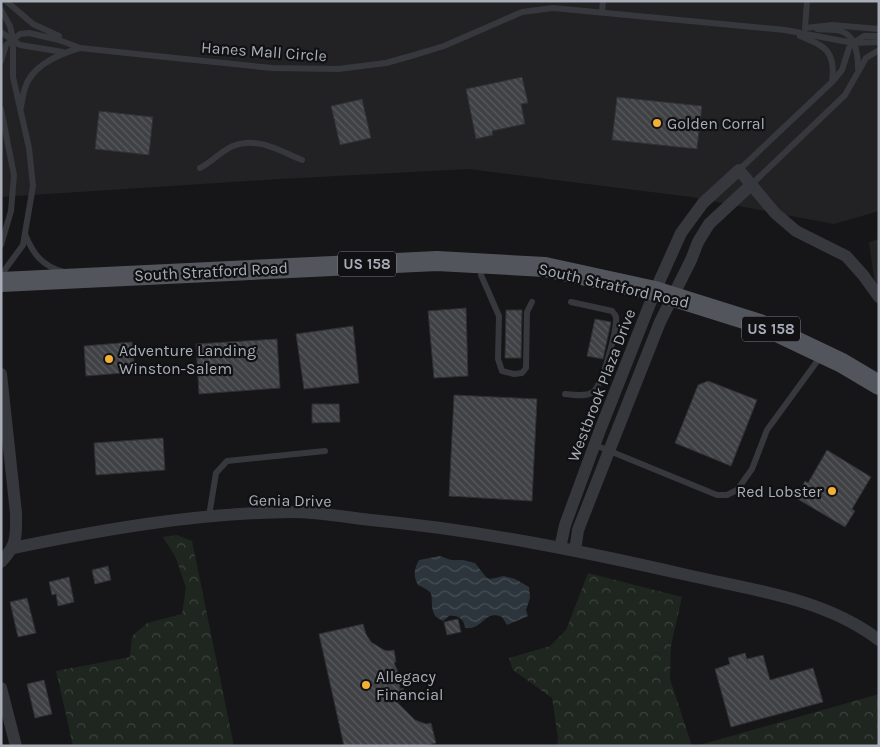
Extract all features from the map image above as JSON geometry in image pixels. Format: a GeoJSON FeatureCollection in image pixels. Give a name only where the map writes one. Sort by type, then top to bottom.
{"type":"FeatureCollection","features":[{"type":"Feature","properties":{"kind":"main road","name":"South Stratford Road"},"geometry":{"type":"LineString","coordinates":[[1,282],[436,261],[545,267],[664,293],[760,324],[842,363],[879,386]]}},
{"type":"Feature","properties":{"kind":"street"},"geometry":{"type":"LineString","coordinates":[[739,170],[775,213],[796,232],[846,256],[863,274],[879,297]]}},
{"type":"Feature","properties":{"kind":"street","name":"Westbrook Plaza Drive"},"geometry":{"type":"LineString","coordinates":[[567,549],[565,525],[595,445],[664,293],[688,222],[703,203],[739,170]]}},
{"type":"Feature","properties":{"kind":"street","name":"Westbrook Plaza Drive"},"geometry":{"type":"LineString","coordinates":[[567,549],[578,530],[660,322],[664,293],[691,260],[698,242],[709,224],[752,184]]}},
{"type":"Feature","properties":{"kind":"street"},"geometry":{"type":"LineString","coordinates":[[1,374],[6,468],[16,513],[14,548],[1,562]]}},
{"type":"Feature","properties":{"kind":"street","name":"Genia Drive"},"geometry":{"type":"LineString","coordinates":[[14,548],[156,522],[209,516],[293,512],[427,525],[485,533],[567,549]]}},
{"type":"Feature","properties":{"kind":"street"},"geometry":{"type":"LineString","coordinates":[[567,549],[805,602],[845,618],[879,640]]}},
{"type":"Feature","properties":{"kind":"street"},"geometry":{"type":"LineString","coordinates":[[1,688],[16,746]]}},
{"type":"Feature","properties":{"kind":"lane","name":"Hanes Mall Circle"},"geometry":{"type":"LineString","coordinates":[[6,1],[33,24],[80,48]]}},
{"type":"Feature","properties":{"kind":"lane"},"geometry":{"type":"LineString","coordinates":[[602,12],[603,1]]}},
{"type":"Feature","properties":{"kind":"lane"},"geometry":{"type":"LineString","coordinates":[[805,28],[807,1]]}},
{"type":"Feature","properties":{"kind":"lane","name":"Hanes Mall Circle"},"geometry":{"type":"LineString","coordinates":[[13,39],[20,34],[29,33],[80,48],[272,68],[338,69],[386,63],[411,56],[444,46],[522,12],[553,8],[785,30],[854,43],[879,42]]}},
{"type":"Feature","properties":{"kind":"lane"},"geometry":{"type":"LineString","coordinates":[[1,10],[10,26],[13,39],[13,77],[32,170],[31,203],[23,244],[1,275]]}},
{"type":"Feature","properties":{"kind":"lane"},"geometry":{"type":"LineString","coordinates":[[785,30],[832,25],[879,29]]}},
{"type":"Feature","properties":{"kind":"lane"},"geometry":{"type":"LineString","coordinates":[[805,28],[841,32],[850,38],[854,43],[858,56],[859,70]]}},
{"type":"Feature","properties":{"kind":"lane"},"geometry":{"type":"LineString","coordinates":[[785,30],[818,42],[828,50],[833,60],[832,82]]}},
{"type":"Feature","properties":{"kind":"lane","name":"Hanes Mall Circle"},"geometry":{"type":"LineString","coordinates":[[1,32],[20,45],[41,50],[65,52]]}},
{"type":"Feature","properties":{"kind":"lane","name":"Hanes Mall Circle"},"geometry":{"type":"LineString","coordinates":[[854,43],[864,36],[879,36]]}},
{"type":"Feature","properties":{"kind":"lane"},"geometry":{"type":"LineString","coordinates":[[1,61],[6,45],[13,39]]}},
{"type":"Feature","properties":{"kind":"lane"},"geometry":{"type":"LineString","coordinates":[[739,170],[832,82],[842,70],[849,48],[854,43]]}},
{"type":"Feature","properties":{"kind":"lane","name":"Hanes Mall Circle"},"geometry":{"type":"LineString","coordinates":[[21,110],[25,87],[33,73],[45,63],[65,52],[80,48]]}},
{"type":"Feature","properties":{"kind":"lane"},"geometry":{"type":"LineString","coordinates":[[752,184],[845,95],[866,58],[879,50]]}},
{"type":"Feature","properties":{"kind":"lane"},"geometry":{"type":"LineString","coordinates":[[1,109],[14,175],[11,211],[1,245]]}},
{"type":"Feature","properties":{"kind":"lane"},"geometry":{"type":"LineString","coordinates":[[200,168],[232,146],[244,143],[260,142],[302,160]]}},
{"type":"Feature","properties":{"kind":"lane"},"geometry":{"type":"LineString","coordinates":[[25,234],[32,252],[42,260],[58,270],[85,277]]}},
{"type":"Feature","properties":{"kind":"lane"},"geometry":{"type":"LineString","coordinates":[[482,275],[499,316],[498,359],[502,370],[514,374],[522,373],[526,368],[527,312],[532,302]]}},
{"type":"Feature","properties":{"kind":"lane"},"geometry":{"type":"LineString","coordinates":[[565,394],[590,394],[599,384],[606,368],[616,318],[612,311],[571,302]]}},
{"type":"Feature","properties":{"kind":"lane"},"geometry":{"type":"LineString","coordinates":[[595,445],[717,495],[727,495],[737,490],[752,469],[767,430],[823,354]]}},
{"type":"Feature","properties":{"kind":"lane"},"geometry":{"type":"LineString","coordinates":[[209,516],[216,473],[227,461],[325,451]]}},
{"type":"Feature","properties":{"kind":"shaded area"},"geometry":{"type":"Polygon","coordinates":[[[1,1],[879,1],[879,211],[834,224],[691,197],[469,169],[1,197],[1,1]]]}},
{"type":"Feature","properties":{"kind":"shaded area"},"geometry":{"type":"Polygon","coordinates":[[[879,239],[879,314],[869,242],[879,239]]]}},
{"type":"Feature","properties":{"kind":"green space"},"geometry":{"type":"Polygon","coordinates":[[[177,535],[192,541],[234,746],[73,746],[56,671],[130,657],[132,636],[147,623],[182,614],[186,588],[176,558],[163,537],[177,535]]]}},
{"type":"Feature","properties":{"kind":"green space"},"geometry":{"type":"Polygon","coordinates":[[[588,573],[682,597],[671,646],[670,679],[692,746],[557,746],[558,738],[552,698],[513,670],[509,658],[550,646],[566,630],[588,573]]]}},
{"type":"Feature","properties":{"kind":"green space"},"geometry":{"type":"Polygon","coordinates":[[[879,694],[879,746],[696,746],[879,694]]]}},
{"type":"Feature","properties":{"kind":"water"},"geometry":{"type":"Polygon","coordinates":[[[440,556],[451,560],[475,563],[486,577],[490,579],[504,576],[515,579],[529,587],[530,598],[526,610],[528,616],[507,625],[502,617],[491,616],[471,628],[465,628],[462,620],[455,616],[449,616],[443,621],[436,617],[431,594],[418,585],[415,579],[415,572],[419,560],[440,556]]]}},
{"type":"Feature","properties":{"kind":"building"},"geometry":{"type":"Polygon","coordinates":[[[522,77],[528,103],[521,104],[525,124],[492,131],[493,135],[476,139],[466,89],[522,77]]]}},
{"type":"Feature","properties":{"kind":"building","name":"Golden Corral"},"geometry":{"type":"Polygon","coordinates":[[[617,97],[702,106],[697,149],[612,140],[617,97]]]}},
{"type":"Feature","properties":{"kind":"building"},"geometry":{"type":"Polygon","coordinates":[[[362,99],[371,138],[340,145],[331,106],[362,99]]]}},
{"type":"Feature","properties":{"kind":"building"},"geometry":{"type":"Polygon","coordinates":[[[99,111],[153,117],[149,155],[95,149],[99,111]]]}},
{"type":"Feature","properties":{"kind":"building"},"geometry":{"type":"Polygon","coordinates":[[[466,308],[468,376],[434,378],[428,311],[466,308]]]}},
{"type":"Feature","properties":{"kind":"building"},"geometry":{"type":"Polygon","coordinates":[[[506,310],[522,310],[521,358],[505,358],[506,310]]]}},
{"type":"Feature","properties":{"kind":"building"},"geometry":{"type":"Polygon","coordinates":[[[595,319],[611,322],[603,359],[587,356],[595,319]]]}},
{"type":"Feature","properties":{"kind":"building"},"geometry":{"type":"Polygon","coordinates":[[[353,326],[359,383],[304,389],[296,334],[353,326]]]}},
{"type":"Feature","properties":{"kind":"building"},"geometry":{"type":"Polygon","coordinates":[[[277,339],[280,388],[199,394],[196,344],[277,339]]]}},
{"type":"Feature","properties":{"kind":"building","name":"Adventure Landing Winston-Salem"},"geometry":{"type":"Polygon","coordinates":[[[132,342],[135,372],[86,376],[84,346],[132,342]]]}},
{"type":"Feature","properties":{"kind":"building"},"geometry":{"type":"Polygon","coordinates":[[[708,381],[757,400],[731,466],[675,443],[698,385],[708,381]]]}},
{"type":"Feature","properties":{"kind":"building"},"geometry":{"type":"Polygon","coordinates":[[[454,395],[537,399],[532,501],[449,496],[454,395]]]}},
{"type":"Feature","properties":{"kind":"building"},"geometry":{"type":"Polygon","coordinates":[[[312,404],[339,404],[340,422],[312,423],[312,404]]]}},
{"type":"Feature","properties":{"kind":"building"},"geometry":{"type":"Polygon","coordinates":[[[163,438],[165,470],[96,475],[94,443],[163,438]]]}},
{"type":"Feature","properties":{"kind":"building","name":"Red Lobster"},"geometry":{"type":"Polygon","coordinates":[[[827,450],[871,477],[852,509],[855,511],[845,527],[796,498],[805,481],[808,483],[827,450]]]}},
{"type":"Feature","properties":{"kind":"building"},"geometry":{"type":"Polygon","coordinates":[[[108,566],[111,580],[95,584],[92,570],[108,566]]]}},
{"type":"Feature","properties":{"kind":"building"},"geometry":{"type":"Polygon","coordinates":[[[69,577],[74,602],[58,606],[56,594],[52,595],[49,582],[69,577]]]}},
{"type":"Feature","properties":{"kind":"building"},"geometry":{"type":"Polygon","coordinates":[[[27,598],[36,633],[18,637],[10,602],[27,598]]]}},
{"type":"Feature","properties":{"kind":"building"},"geometry":{"type":"Polygon","coordinates":[[[458,619],[461,632],[447,635],[444,622],[458,619]]]}},
{"type":"Feature","properties":{"kind":"building","name":"Allegacy Financial"},"geometry":{"type":"Polygon","coordinates":[[[363,624],[371,642],[384,650],[394,650],[396,662],[394,663],[399,674],[400,689],[403,688],[405,700],[397,702],[415,720],[426,724],[431,723],[436,743],[425,746],[344,746],[319,634],[363,624]]]}},
{"type":"Feature","properties":{"kind":"building"},"geometry":{"type":"Polygon","coordinates":[[[745,653],[747,659],[763,655],[770,680],[813,668],[823,702],[731,727],[715,669],[730,664],[728,658],[745,653]]]}},
{"type":"Feature","properties":{"kind":"building"},"geometry":{"type":"Polygon","coordinates":[[[44,680],[52,714],[35,718],[27,684],[44,680]]]}},
{"type":"Feature","properties":{"kind":"place","name":"Golden Corral"},"geometry":{"type":"Point","coordinates":[657,123]}},
{"type":"Feature","properties":{"kind":"place","name":"Adventure Landing Winston-Salem"},"geometry":{"type":"Point","coordinates":[109,359]}},
{"type":"Feature","properties":{"kind":"place","name":"Red Lobster"},"geometry":{"type":"Point","coordinates":[832,491]}},
{"type":"Feature","properties":{"kind":"place","name":"Allegacy Financial"},"geometry":{"type":"Point","coordinates":[366,685]}}]}
